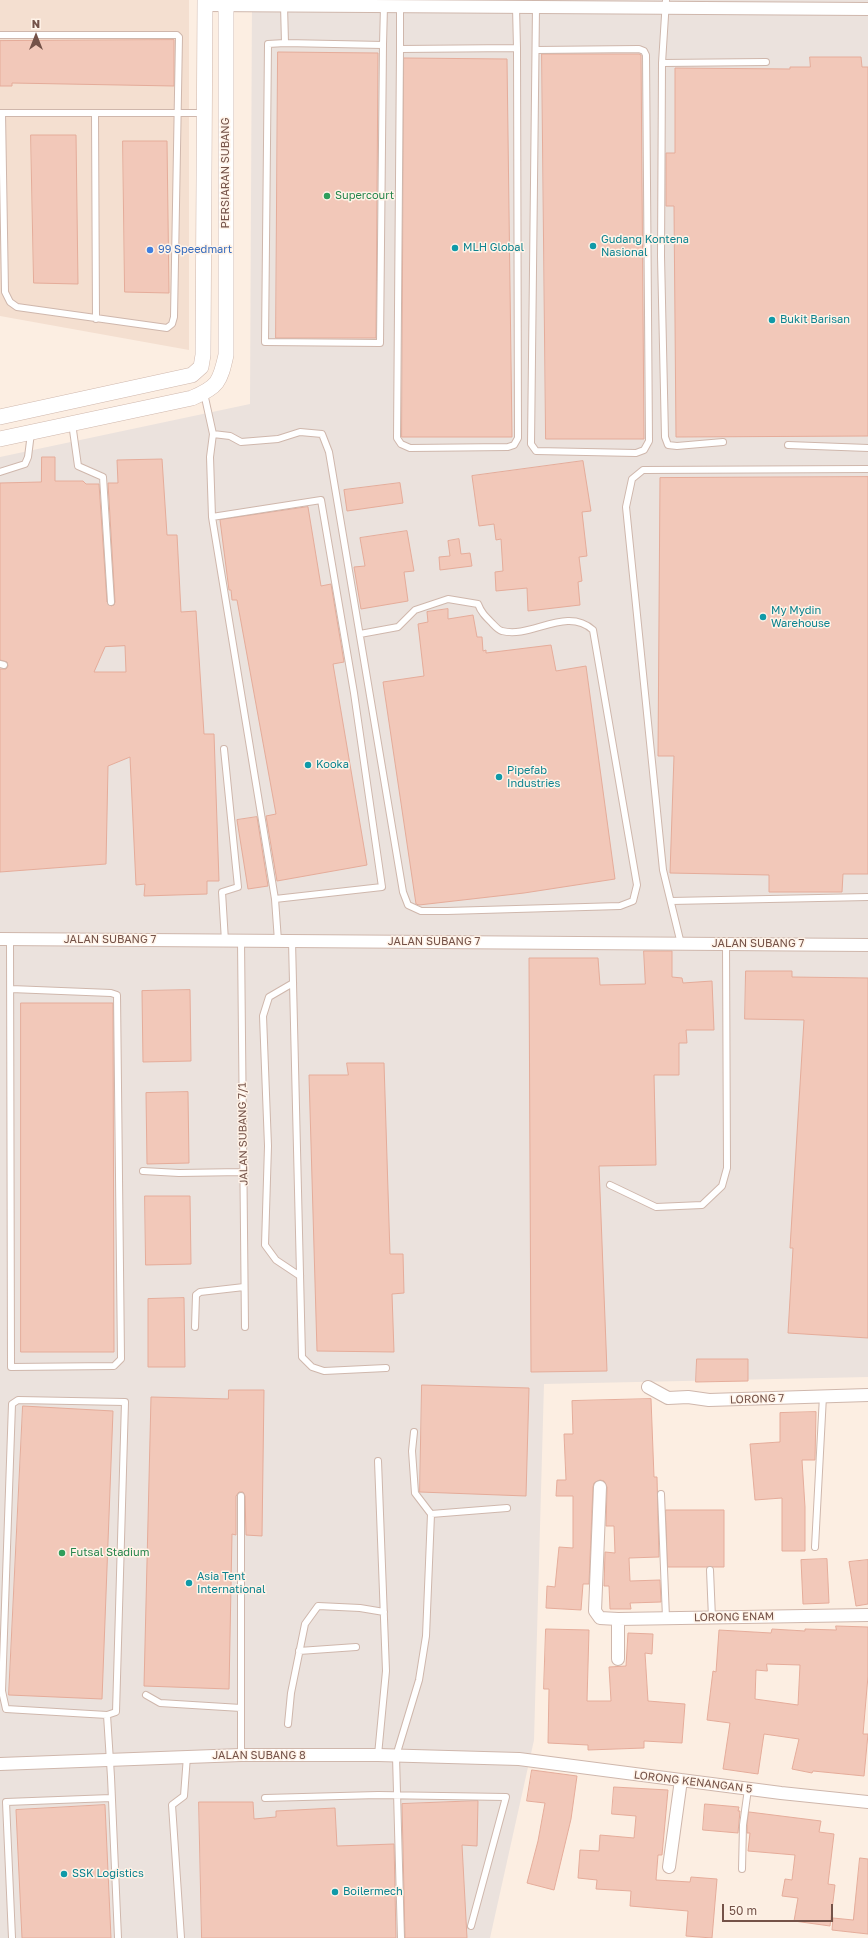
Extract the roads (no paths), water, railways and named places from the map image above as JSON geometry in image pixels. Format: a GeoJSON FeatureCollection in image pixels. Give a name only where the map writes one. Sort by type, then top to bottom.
{"type":"FeatureCollection","features":[{"type":"Feature","properties":{"kind":"street"},"geometry":{"type":"LineString","coordinates":[[205,2],[284,5],[322,3],[384,6],[516,7],[648,4],[799,4],[868,9]]}},
{"type":"Feature","properties":{"kind":"street","name":"PERSIARAN SUBANG"},"geometry":{"type":"LineString","coordinates":[[0,417],[192,375],[200,367],[203,355],[205,2]]}},
{"type":"Feature","properties":{"kind":"street","name":"PERSIARAN SUBANG"},"geometry":{"type":"LineString","coordinates":[[0,439],[192,398],[204,393],[220,380],[226,355],[226,3]]}},
{"type":"Feature","properties":{"kind":"street","name":"JALAN SUBANG 7"},"geometry":{"type":"LineString","coordinates":[[5,940],[868,945]]}},
{"type":"Feature","properties":{"kind":"street","name":"LORONG 7"},"geometry":{"type":"LineString","coordinates":[[648,1387],[668,1398],[708,1400],[868,1395]]}},
{"type":"Feature","properties":{"kind":"street","name":"LORONG ENAM"},"geometry":{"type":"LineString","coordinates":[[600,1487],[595,1611],[600,1618],[618,1620],[868,1615]]}},
{"type":"Feature","properties":{"kind":"street"},"geometry":{"type":"LineString","coordinates":[[618,1620],[618,1659]]}},
{"type":"Feature","properties":{"kind":"street","name":"JALAN SUBANG 8"},"geometry":{"type":"LineString","coordinates":[[0,1764],[241,1755],[378,1755],[519,1759]]}},
{"type":"Feature","properties":{"kind":"street","name":"LORONG KENANGAN 5"},"geometry":{"type":"LineString","coordinates":[[519,1759],[748,1789],[868,1802]]}},
{"type":"Feature","properties":{"kind":"street"},"geometry":{"type":"LineString","coordinates":[[669,1867],[681,1780]]}},
{"type":"Feature","properties":{"kind":"lane"},"geometry":{"type":"LineString","coordinates":[[666,4],[662,63],[661,256],[665,437],[668,444],[677,446],[723,442]]}},
{"type":"Feature","properties":{"kind":"lane"},"geometry":{"type":"LineString","coordinates":[[284,5],[285,43]]}},
{"type":"Feature","properties":{"kind":"lane"},"geometry":{"type":"LineString","coordinates":[[383,45],[268,44],[265,342],[380,343],[384,6]]}},
{"type":"Feature","properties":{"kind":"lane"},"geometry":{"type":"LineString","coordinates":[[400,6],[397,438],[401,444],[410,448],[500,448],[508,447],[514,444],[518,438],[516,7]]}},
{"type":"Feature","properties":{"kind":"lane"},"geometry":{"type":"LineString","coordinates":[[536,7],[531,444],[536,451],[636,453],[644,450],[649,441],[646,55],[644,51],[640,49],[536,50]]}},
{"type":"Feature","properties":{"kind":"lane"},"geometry":{"type":"LineString","coordinates":[[0,35],[177,35],[180,40],[179,113],[174,317],[172,324],[167,328],[17,307],[6,297],[1,112],[95,112],[179,113],[204,113]]}},
{"type":"Feature","properties":{"kind":"lane"},"geometry":{"type":"LineString","coordinates":[[400,49],[517,48]]}},
{"type":"Feature","properties":{"kind":"lane"},"geometry":{"type":"LineString","coordinates":[[662,63],[766,62]]}},
{"type":"Feature","properties":{"kind":"lane"},"geometry":{"type":"LineString","coordinates":[[95,112],[96,319]]}},
{"type":"Feature","properties":{"kind":"lane"},"geometry":{"type":"LineString","coordinates":[[204,393],[213,434],[210,457],[212,517],[276,899],[278,941]]}},
{"type":"Feature","properties":{"kind":"lane"},"geometry":{"type":"LineString","coordinates":[[72,424],[78,466],[103,476],[111,602]]}},
{"type":"Feature","properties":{"kind":"lane"},"geometry":{"type":"LineString","coordinates":[[0,472],[25,464],[28,457],[31,432]]}},
{"type":"Feature","properties":{"kind":"lane"},"geometry":{"type":"LineString","coordinates":[[213,434],[230,436],[241,442],[278,439],[300,432],[322,434],[329,452],[403,892],[408,905],[421,911],[447,911],[620,906],[633,901],[636,885],[592,630],[585,623],[563,621],[514,632],[501,631],[481,612],[478,604],[448,598],[415,610],[398,627],[360,634]]}},
{"type":"Feature","properties":{"kind":"lane"},"geometry":{"type":"LineString","coordinates":[[788,444],[868,448]]}},
{"type":"Feature","properties":{"kind":"lane"},"geometry":{"type":"LineString","coordinates":[[682,944],[663,870],[626,507],[632,479],[643,470],[868,469]]}},
{"type":"Feature","properties":{"kind":"lane"},"geometry":{"type":"LineString","coordinates":[[212,517],[321,500],[354,693],[382,887],[276,899]]}},
{"type":"Feature","properties":{"kind":"lane"},"geometry":{"type":"LineString","coordinates":[[224,749],[238,886],[222,892],[225,941]]}},
{"type":"Feature","properties":{"kind":"lane"},"geometry":{"type":"LineString","coordinates":[[671,901],[868,897]]}},
{"type":"Feature","properties":{"kind":"lane"},"geometry":{"type":"LineString","coordinates":[[5,940],[10,989],[11,1367],[114,1366],[121,1359],[117,995],[111,993],[10,989]]}},
{"type":"Feature","properties":{"kind":"lane","name":"JALAN SUBANG 7/1"},"geometry":{"type":"LineString","coordinates":[[241,941],[244,1327]]}},
{"type":"Feature","properties":{"kind":"lane"},"geometry":{"type":"LineString","coordinates":[[292,941],[302,1357],[312,1367],[324,1371],[386,1368]]}},
{"type":"Feature","properties":{"kind":"lane"},"geometry":{"type":"LineString","coordinates":[[610,1184],[656,1207],[702,1205],[722,1186],[727,1168],[726,944]]}},
{"type":"Feature","properties":{"kind":"lane"},"geometry":{"type":"LineString","coordinates":[[293,983],[269,997],[263,1016],[268,1146],[265,1245],[276,1260],[300,1276]]}},
{"type":"Feature","properties":{"kind":"lane"},"geometry":{"type":"LineString","coordinates":[[144,1171],[179,1173],[243,1172]]}},
{"type":"Feature","properties":{"kind":"lane"},"geometry":{"type":"LineString","coordinates":[[195,1327],[196,1294],[200,1292],[244,1287]]}},
{"type":"Feature","properties":{"kind":"lane"},"geometry":{"type":"LineString","coordinates":[[815,1547],[823,1396]]}},
{"type":"Feature","properties":{"kind":"lane"},"geometry":{"type":"LineString","coordinates":[[18,1400],[125,1402],[116,1712],[107,1715],[6,1709],[2,1691],[12,1404],[18,1400]]}},
{"type":"Feature","properties":{"kind":"lane"},"geometry":{"type":"LineString","coordinates":[[401,1938],[396,1756],[419,1680],[426,1636],[431,1514],[415,1493],[412,1451],[414,1432]]}},
{"type":"Feature","properties":{"kind":"lane"},"geometry":{"type":"LineString","coordinates":[[378,1461],[386,1671],[378,1755]]}},
{"type":"Feature","properties":{"kind":"lane"},"geometry":{"type":"LineString","coordinates":[[661,1494],[666,1618]]}},
{"type":"Feature","properties":{"kind":"lane"},"geometry":{"type":"LineString","coordinates":[[241,1496],[241,1755]]}},
{"type":"Feature","properties":{"kind":"lane"},"geometry":{"type":"LineString","coordinates":[[431,1514],[507,1508]]}},
{"type":"Feature","properties":{"kind":"lane"},"geometry":{"type":"LineString","coordinates":[[710,1570],[712,1618]]}},
{"type":"Feature","properties":{"kind":"lane"},"geometry":{"type":"LineString","coordinates":[[288,1724],[291,1693],[305,1624],[318,1606],[360,1608],[384,1612]]}},
{"type":"Feature","properties":{"kind":"lane"},"geometry":{"type":"LineString","coordinates":[[299,1651],[356,1647]]}},
{"type":"Feature","properties":{"kind":"lane"},"geometry":{"type":"LineString","coordinates":[[146,1695],[160,1703],[241,1708]]}},
{"type":"Feature","properties":{"kind":"lane"},"geometry":{"type":"LineString","coordinates":[[107,1715],[118,1938]]}},
{"type":"Feature","properties":{"kind":"lane"},"geometry":{"type":"LineString","coordinates":[[181,1938],[172,1805],[184,1796],[188,1756]]}},
{"type":"Feature","properties":{"kind":"lane"},"geometry":{"type":"LineString","coordinates":[[742,1869],[743,1825],[748,1789]]}},
{"type":"Feature","properties":{"kind":"lane"},"geometry":{"type":"LineString","coordinates":[[265,1798],[397,1796],[506,1797],[471,1926]]}},
{"type":"Feature","properties":{"kind":"lane"},"geometry":{"type":"LineString","coordinates":[[12,1938],[6,1802],[111,1798]]}},
{"type":"Feature","properties":{"kind":"place","name":"Supercourt"},"geometry":{"type":"Point","coordinates":[327,196]}},
{"type":"Feature","properties":{"kind":"place","name":"Gudang Kontena Nasional"},"geometry":{"type":"Point","coordinates":[593,246]}},
{"type":"Feature","properties":{"kind":"place","name":"MLH Global"},"geometry":{"type":"Point","coordinates":[455,248]}},
{"type":"Feature","properties":{"kind":"place","name":"99 Speedmart"},"geometry":{"type":"Point","coordinates":[150,250]}},
{"type":"Feature","properties":{"kind":"place","name":"Bukit Barisan"},"geometry":{"type":"Point","coordinates":[772,320]}},
{"type":"Feature","properties":{"kind":"place","name":"My Mydin Warehouse"},"geometry":{"type":"Point","coordinates":[763,617]}},
{"type":"Feature","properties":{"kind":"place","name":"Kooka"},"geometry":{"type":"Point","coordinates":[308,765]}},
{"type":"Feature","properties":{"kind":"place","name":"Pipefab Industries"},"geometry":{"type":"Point","coordinates":[499,777]}},
{"type":"Feature","properties":{"kind":"place","name":"Futsal Stadium"},"geometry":{"type":"Point","coordinates":[62,1553]}},
{"type":"Feature","properties":{"kind":"place","name":"Asia Tent International"},"geometry":{"type":"Point","coordinates":[189,1583]}},
{"type":"Feature","properties":{"kind":"place","name":"SSK Logistics"},"geometry":{"type":"Point","coordinates":[64,1874]}},
{"type":"Feature","properties":{"kind":"place","name":"Boilermech"},"geometry":{"type":"Point","coordinates":[335,1892]}}]}
